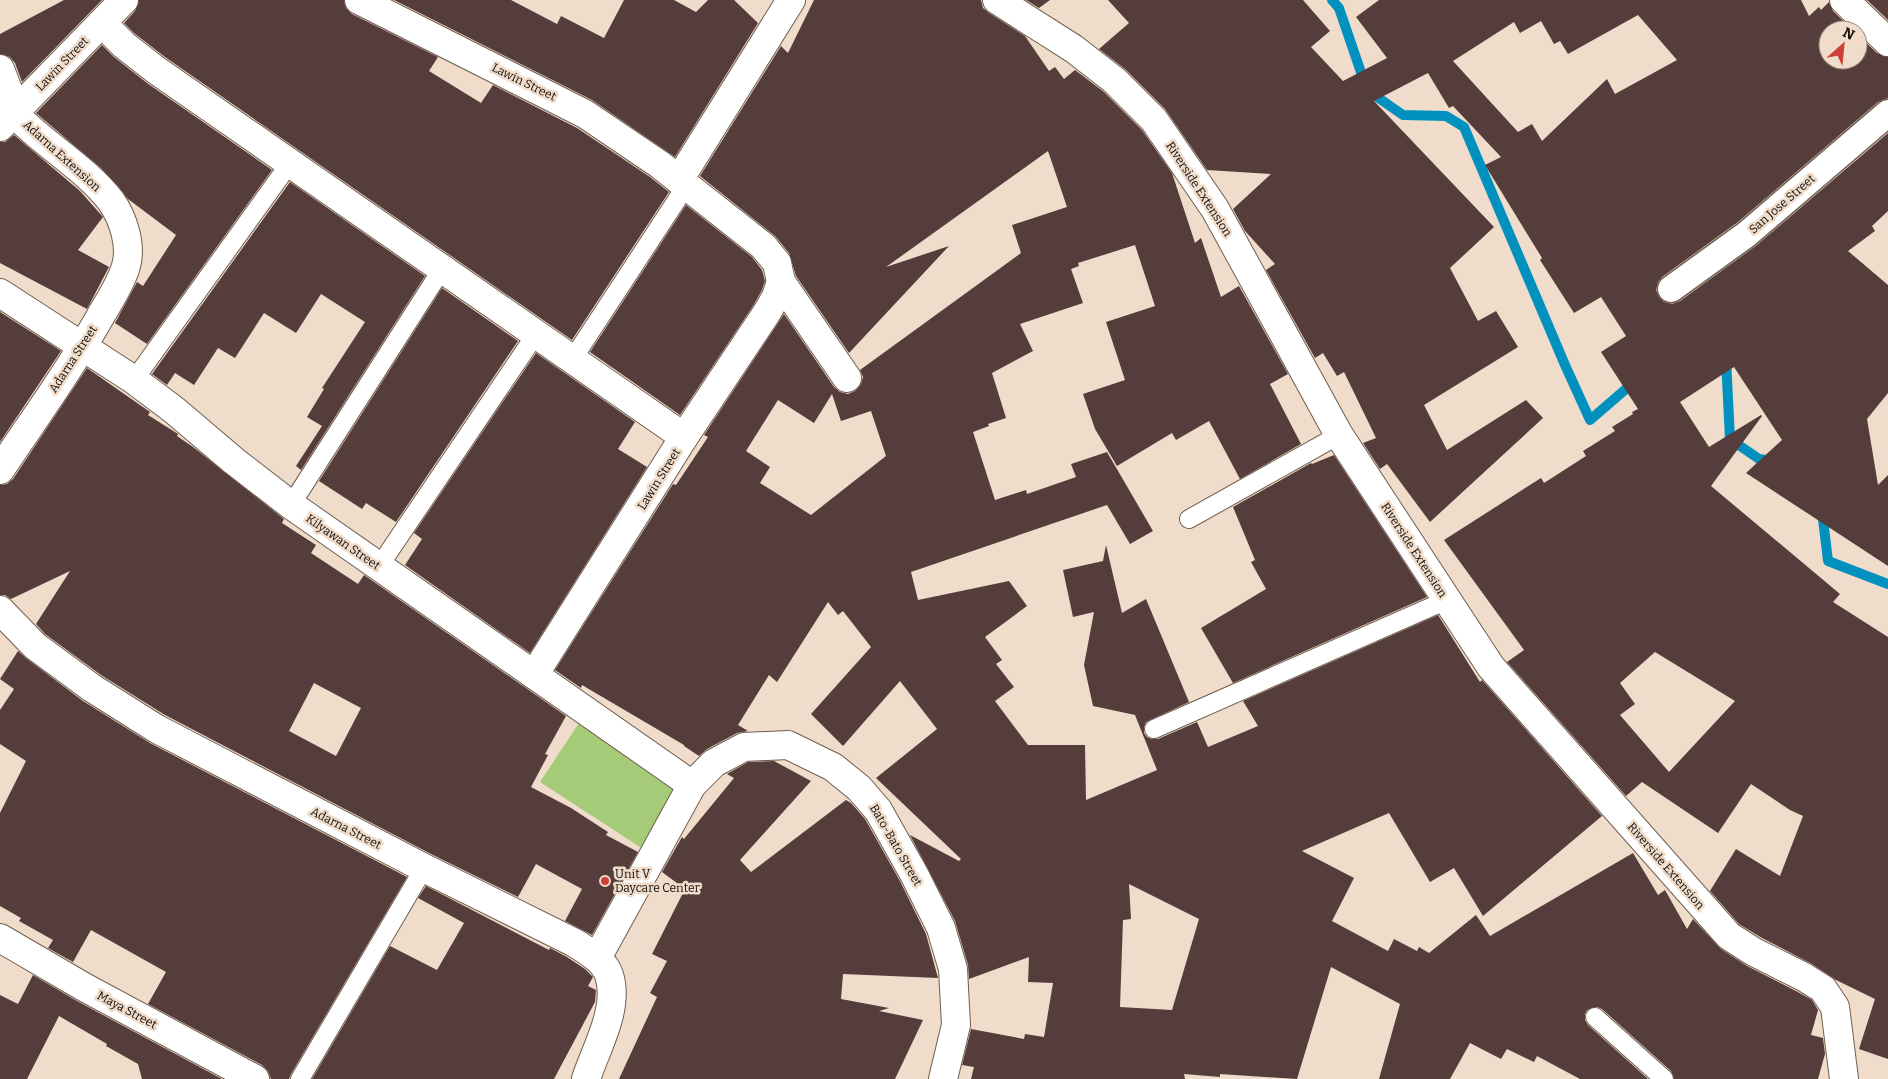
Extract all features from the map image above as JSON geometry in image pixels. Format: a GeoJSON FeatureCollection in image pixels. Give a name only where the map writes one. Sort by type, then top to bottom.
{"type":"FeatureCollection","features":[{"type":"Feature","properties":{"kind":"street","name":"Lawin Street"},"geometry":{"type":"LineString","coordinates":[[8,119],[124,0]]}},
{"type":"Feature","properties":{"kind":"street","name":"Lawin Street"},"geometry":{"type":"LineString","coordinates":[[359,0],[577,110],[624,139],[682,183],[763,246],[777,263],[781,282],[847,378]]}},
{"type":"Feature","properties":{"kind":"street"},"geometry":{"type":"LineString","coordinates":[[682,183],[791,0]]}},
{"type":"Feature","properties":{"kind":"street","name":"Riverside Extension"},"geometry":{"type":"LineString","coordinates":[[997,0],[1074,49],[1114,80],[1154,120],[1215,208],[1339,435],[1491,667],[1729,936],[1754,952],[1824,989],[1835,1007],[1844,1079]]}},
{"type":"Feature","properties":{"kind":"street"},"geometry":{"type":"LineString","coordinates":[[1844,0],[1888,42]]}},
{"type":"Feature","properties":{"kind":"street"},"geometry":{"type":"LineString","coordinates":[[102,23],[156,70],[684,437]]}},
{"type":"Feature","properties":{"kind":"street","name":"Adarna Extension"},"geometry":{"type":"LineString","coordinates":[[0,69],[8,119],[27,126],[94,182],[111,202],[122,221],[127,241]]}},
{"type":"Feature","properties":{"kind":"street","name":"San Jose Street"},"geometry":{"type":"LineString","coordinates":[[1671,289],[1747,234],[1888,113]]}},
{"type":"Feature","properties":{"kind":"street","name":"Adarna Street"},"geometry":{"type":"LineString","coordinates":[[0,470],[84,346],[116,290],[126,265],[127,241]]}},
{"type":"Feature","properties":{"kind":"street","name":"Lawin Street"},"geometry":{"type":"LineString","coordinates":[[534,675],[684,437],[766,314],[776,297],[781,282]]}},
{"type":"Feature","properties":{"kind":"street","name":"Kilyawan Street"},"geometry":{"type":"LineString","coordinates":[[0,293],[134,380],[174,410],[290,505],[692,785]]}},
{"type":"Feature","properties":{"kind":"street","name":"Adarna Street"},"geometry":{"type":"LineString","coordinates":[[0,610],[35,646],[92,688],[157,729],[575,944],[597,958],[609,974],[611,997],[607,1023],[586,1079]]}},
{"type":"Feature","properties":{"kind":"street","name":"Bato-Bato Street"},"geometry":{"type":"LineString","coordinates":[[597,958],[692,785],[714,763],[744,747],[788,746],[833,767],[859,788],[878,810],[914,874],[941,928],[953,969],[956,1025],[943,1079]]}},
{"type":"Feature","properties":{"kind":"street","name":"Maya Street"},"geometry":{"type":"LineString","coordinates":[[0,938],[84,987],[256,1079]]}},
{"type":"Feature","properties":{"kind":"lane"},"geometry":{"type":"LineString","coordinates":[[134,380],[290,163]]}},
{"type":"Feature","properties":{"kind":"lane"},"geometry":{"type":"LineString","coordinates":[[572,360],[682,183]]}},
{"type":"Feature","properties":{"kind":"lane"},"geometry":{"type":"LineString","coordinates":[[290,505],[442,269]]}},
{"type":"Feature","properties":{"kind":"lane"},"geometry":{"type":"LineString","coordinates":[[378,568],[536,334]]}},
{"type":"Feature","properties":{"kind":"lane"},"geometry":{"type":"LineString","coordinates":[[1189,519],[1339,435]]}},
{"type":"Feature","properties":{"kind":"lane"},"geometry":{"type":"LineString","coordinates":[[1154,729],[1447,600]]}},
{"type":"Feature","properties":{"kind":"lane"},"geometry":{"type":"LineString","coordinates":[[300,1079],[424,868]]}},
{"type":"Feature","properties":{"kind":"lane"},"geometry":{"type":"LineString","coordinates":[[1595,1017],[1664,1079]]}},
{"type":"Feature","properties":{"kind":"green space"},"geometry":{"type":"Polygon","coordinates":[[[585,714],[690,783],[646,851],[540,782],[585,714]]]}},
{"type":"Feature","properties":{"kind":"building"},"geometry":{"type":"Polygon","coordinates":[[[64,0],[102,0],[22,82],[15,63],[10,57],[0,54],[0,34],[64,0]]]}},
{"type":"Feature","properties":{"kind":"building"},"geometry":{"type":"Polygon","coordinates":[[[139,0],[344,0],[346,8],[352,14],[438,57],[429,71],[481,103],[493,85],[577,128],[669,192],[572,340],[165,57],[134,33],[124,23],[135,11],[139,0]]]}},
{"type":"Feature","properties":{"kind":"building"},"geometry":{"type":"Polygon","coordinates":[[[394,0],[511,0],[557,24],[561,16],[604,38],[624,0],[674,0],[696,12],[708,0],[734,0],[758,23],[675,157],[592,100],[394,0]]]}},
{"type":"Feature","properties":{"kind":"building"},"geometry":{"type":"Polygon","coordinates":[[[814,0],[981,0],[983,8],[989,13],[1025,36],[1049,71],[1055,67],[1064,79],[1075,70],[1104,92],[1142,130],[1172,173],[1195,243],[1201,238],[1221,297],[1239,286],[1288,374],[1270,384],[1301,444],[1240,479],[1209,421],[1176,440],[1172,433],[1117,466],[1095,429],[1083,394],[1125,380],[1106,322],[1155,306],[1135,245],[1078,263],[1079,266],[1071,269],[1083,303],[1020,324],[1033,351],[992,373],[1006,418],[988,424],[989,426],[973,432],[995,500],[1026,490],[1027,494],[1076,477],[1071,464],[1107,452],[1153,531],[1130,544],[1107,505],[911,572],[918,600],[1009,581],[1027,606],[985,637],[1002,660],[996,664],[1014,687],[995,701],[1028,745],[1085,745],[1086,800],[1157,770],[1135,715],[1093,706],[1084,665],[1094,612],[1073,617],[1063,570],[1103,561],[1106,545],[1122,613],[1146,599],[1189,702],[1146,722],[1144,733],[1152,739],[1158,739],[1197,722],[1208,747],[1258,726],[1243,701],[1438,615],[1480,682],[1482,680],[1602,816],[1483,916],[1454,868],[1430,882],[1389,813],[1302,851],[1354,878],[1332,921],[1388,951],[1394,939],[1417,951],[1419,947],[1429,953],[1476,915],[1490,936],[1633,853],[1658,895],[1665,890],[1687,929],[1693,919],[1721,949],[1747,966],[1812,1000],[1818,1010],[1811,1035],[1823,1038],[1825,1054],[1818,1079],[1674,1079],[1671,1071],[1602,1009],[1597,1007],[1587,1010],[1585,1014],[1585,1020],[1588,1025],[1648,1079],[1580,1079],[1537,1056],[1534,1062],[1507,1049],[1501,1059],[1470,1043],[1450,1079],[1379,1079],[1400,1004],[1331,967],[1297,1079],[1220,1074],[1220,1077],[1184,1074],[1185,1079],[971,1079],[974,1067],[962,1065],[971,1029],[1024,1039],[1025,1034],[1044,1037],[1053,983],[1028,982],[1029,957],[969,979],[968,965],[955,921],[910,835],[959,861],[961,859],[876,778],[937,729],[900,681],[843,746],[811,714],[871,647],[843,611],[838,615],[828,602],[777,682],[769,675],[738,725],[748,731],[737,733],[707,749],[699,756],[684,745],[582,685],[581,688],[555,670],[673,484],[676,485],[708,437],[704,435],[784,314],[834,387],[840,392],[848,394],[855,391],[861,384],[863,377],[860,370],[1021,253],[1012,225],[1067,207],[1048,151],[886,267],[949,246],[849,353],[796,276],[789,253],[775,236],[700,176],[781,46],[788,53],[814,0]],[[832,394],[814,423],[778,400],[746,451],[770,467],[760,483],[811,515],[886,456],[871,411],[841,421],[832,394]],[[1129,884],[1131,919],[1123,920],[1120,1007],[1172,1010],[1199,919],[1129,884]]]}},
{"type":"Feature","properties":{"kind":"building"},"geometry":{"type":"Polygon","coordinates":[[[1026,0],[1050,0],[1039,8],[1026,0]]]}},
{"type":"Feature","properties":{"kind":"building"},"geometry":{"type":"Polygon","coordinates":[[[1108,0],[1303,0],[1330,31],[1311,47],[1343,81],[1387,58],[1356,17],[1379,0],[1801,0],[1809,16],[1819,7],[1821,10],[1829,2],[1833,11],[1842,20],[1818,20],[1818,70],[1868,70],[1868,44],[1877,53],[1888,57],[1888,98],[1878,102],[1738,222],[1662,277],[1658,282],[1656,290],[1664,302],[1672,304],[1680,301],[1757,245],[1888,133],[1888,211],[1872,226],[1875,231],[1848,251],[1888,285],[1888,393],[1867,419],[1878,485],[1888,475],[1888,566],[1746,473],[1782,440],[1734,367],[1680,402],[1709,447],[1762,416],[1711,486],[1840,594],[1833,602],[1888,637],[1888,1059],[1859,1049],[1875,999],[1836,980],[1812,964],[1739,924],[1710,891],[1736,849],[1780,876],[1803,816],[1790,810],[1751,784],[1718,833],[1642,782],[1626,796],[1507,662],[1524,650],[1444,540],[1541,478],[1544,483],[1586,456],[1583,451],[1615,431],[1612,427],[1638,409],[1601,352],[1626,336],[1601,297],[1574,313],[1540,260],[1542,258],[1485,165],[1501,157],[1453,106],[1449,108],[1428,73],[1374,101],[1494,227],[1450,268],[1478,321],[1496,311],[1518,347],[1424,405],[1447,450],[1526,400],[1543,418],[1430,522],[1387,464],[1380,469],[1363,443],[1376,438],[1344,372],[1337,376],[1323,353],[1315,358],[1266,270],[1275,264],[1245,231],[1233,209],[1271,174],[1207,170],[1165,109],[1125,69],[1099,49],[1129,23],[1108,0]],[[1638,15],[1568,54],[1560,41],[1554,44],[1541,21],[1520,33],[1514,22],[1453,61],[1518,132],[1532,124],[1542,141],[1607,79],[1615,94],[1677,60],[1638,15]],[[1655,652],[1620,683],[1635,704],[1620,715],[1669,772],[1735,701],[1655,652]]]}},
{"type":"Feature","properties":{"kind":"building"},"geometry":{"type":"Polygon","coordinates":[[[1867,0],[1888,0],[1888,20],[1867,0]]]}},
{"type":"Feature","properties":{"kind":"building"},"geometry":{"type":"Polygon","coordinates":[[[102,45],[147,83],[272,170],[147,344],[115,323],[137,282],[143,286],[176,235],[128,199],[101,168],[36,113],[102,45]]]}},
{"type":"Feature","properties":{"kind":"building"},"geometry":{"type":"Polygon","coordinates":[[[14,135],[80,191],[103,217],[78,250],[109,267],[87,309],[0,263],[0,142],[5,142],[14,135]]]}},
{"type":"Feature","properties":{"kind":"building"},"geometry":{"type":"Polygon","coordinates":[[[290,182],[425,276],[301,470],[296,466],[322,426],[307,417],[324,389],[322,388],[365,322],[321,294],[296,333],[264,313],[235,358],[218,348],[194,385],[175,373],[167,385],[152,374],[290,182]]]}},
{"type":"Feature","properties":{"kind":"building"},"geometry":{"type":"Polygon","coordinates":[[[686,205],[752,257],[762,270],[765,281],[753,306],[680,415],[590,352],[686,205]]]}},
{"type":"Feature","properties":{"kind":"building"},"geometry":{"type":"Polygon","coordinates":[[[442,288],[518,341],[396,522],[366,503],[362,509],[319,481],[442,288]]]}},
{"type":"Feature","properties":{"kind":"building"},"geometry":{"type":"Polygon","coordinates":[[[0,312],[61,351],[0,442],[0,312]]]}},
{"type":"Feature","properties":{"kind":"building"},"geometry":{"type":"Polygon","coordinates":[[[536,353],[635,422],[618,449],[647,467],[530,653],[405,565],[422,539],[414,533],[536,353]]]}},
{"type":"Feature","properties":{"kind":"building"},"geometry":{"type":"Polygon","coordinates":[[[87,368],[150,412],[148,415],[178,434],[177,436],[284,519],[282,523],[316,545],[311,553],[358,584],[364,575],[566,716],[545,754],[548,755],[531,787],[571,808],[608,832],[606,835],[638,852],[592,935],[565,921],[582,889],[536,864],[518,897],[431,854],[165,715],[101,675],[45,634],[36,624],[70,571],[11,599],[5,595],[0,595],[0,485],[7,484],[13,479],[87,368]],[[314,683],[289,731],[336,756],[361,708],[314,683]]]}},
{"type":"Feature","properties":{"kind":"building"},"geometry":{"type":"Polygon","coordinates":[[[1334,455],[1427,597],[1233,683],[1201,628],[1266,589],[1251,562],[1255,560],[1233,507],[1311,463],[1334,455]]]}},
{"type":"Feature","properties":{"kind":"building"},"geometry":{"type":"Polygon","coordinates":[[[18,651],[83,701],[150,743],[407,877],[289,1079],[271,1079],[268,1071],[262,1065],[148,1004],[166,972],[91,930],[73,962],[48,948],[53,940],[19,921],[21,918],[0,906],[0,813],[26,761],[0,744],[0,710],[14,689],[0,679],[18,651]]]}},
{"type":"Feature","properties":{"kind":"building"},"geometry":{"type":"Polygon","coordinates":[[[774,761],[811,781],[740,860],[751,872],[846,800],[865,819],[900,881],[926,934],[938,978],[843,974],[841,999],[889,1008],[879,1011],[923,1020],[895,1079],[619,1079],[657,997],[650,993],[667,961],[652,954],[685,889],[662,872],[682,837],[684,839],[734,778],[727,774],[748,762],[774,761]]]}},
{"type":"Feature","properties":{"kind":"building"},"geometry":{"type":"Polygon","coordinates":[[[426,886],[549,950],[550,948],[567,957],[593,977],[588,986],[596,990],[595,1002],[554,1079],[312,1079],[390,946],[437,970],[464,923],[418,898],[426,886]]]}},
{"type":"Feature","properties":{"kind":"building"},"geometry":{"type":"Polygon","coordinates":[[[33,975],[77,1001],[222,1079],[142,1079],[138,1064],[59,1016],[27,1079],[0,1079],[0,995],[18,1004],[33,975]]]}},
{"type":"Feature","properties":{"kind":"waterway"},"geometry":{"type":"LineString","coordinates":[[1332,0],[1339,8],[1367,90],[1403,115],[1446,116],[1464,127],[1590,420],[1634,382]]}},
{"type":"Feature","properties":{"kind":"waterway"},"geometry":{"type":"LineString","coordinates":[[1726,359],[1730,439],[1759,459],[1774,461]]}},
{"type":"Feature","properties":{"kind":"waterway"},"geometry":{"type":"LineString","coordinates":[[1822,511],[1828,561],[1888,584]]}},
{"type":"Feature","properties":{"kind":"place","name":"Unit V Daycare Center"},"geometry":{"type":"Point","coordinates":[605,881]}}]}
